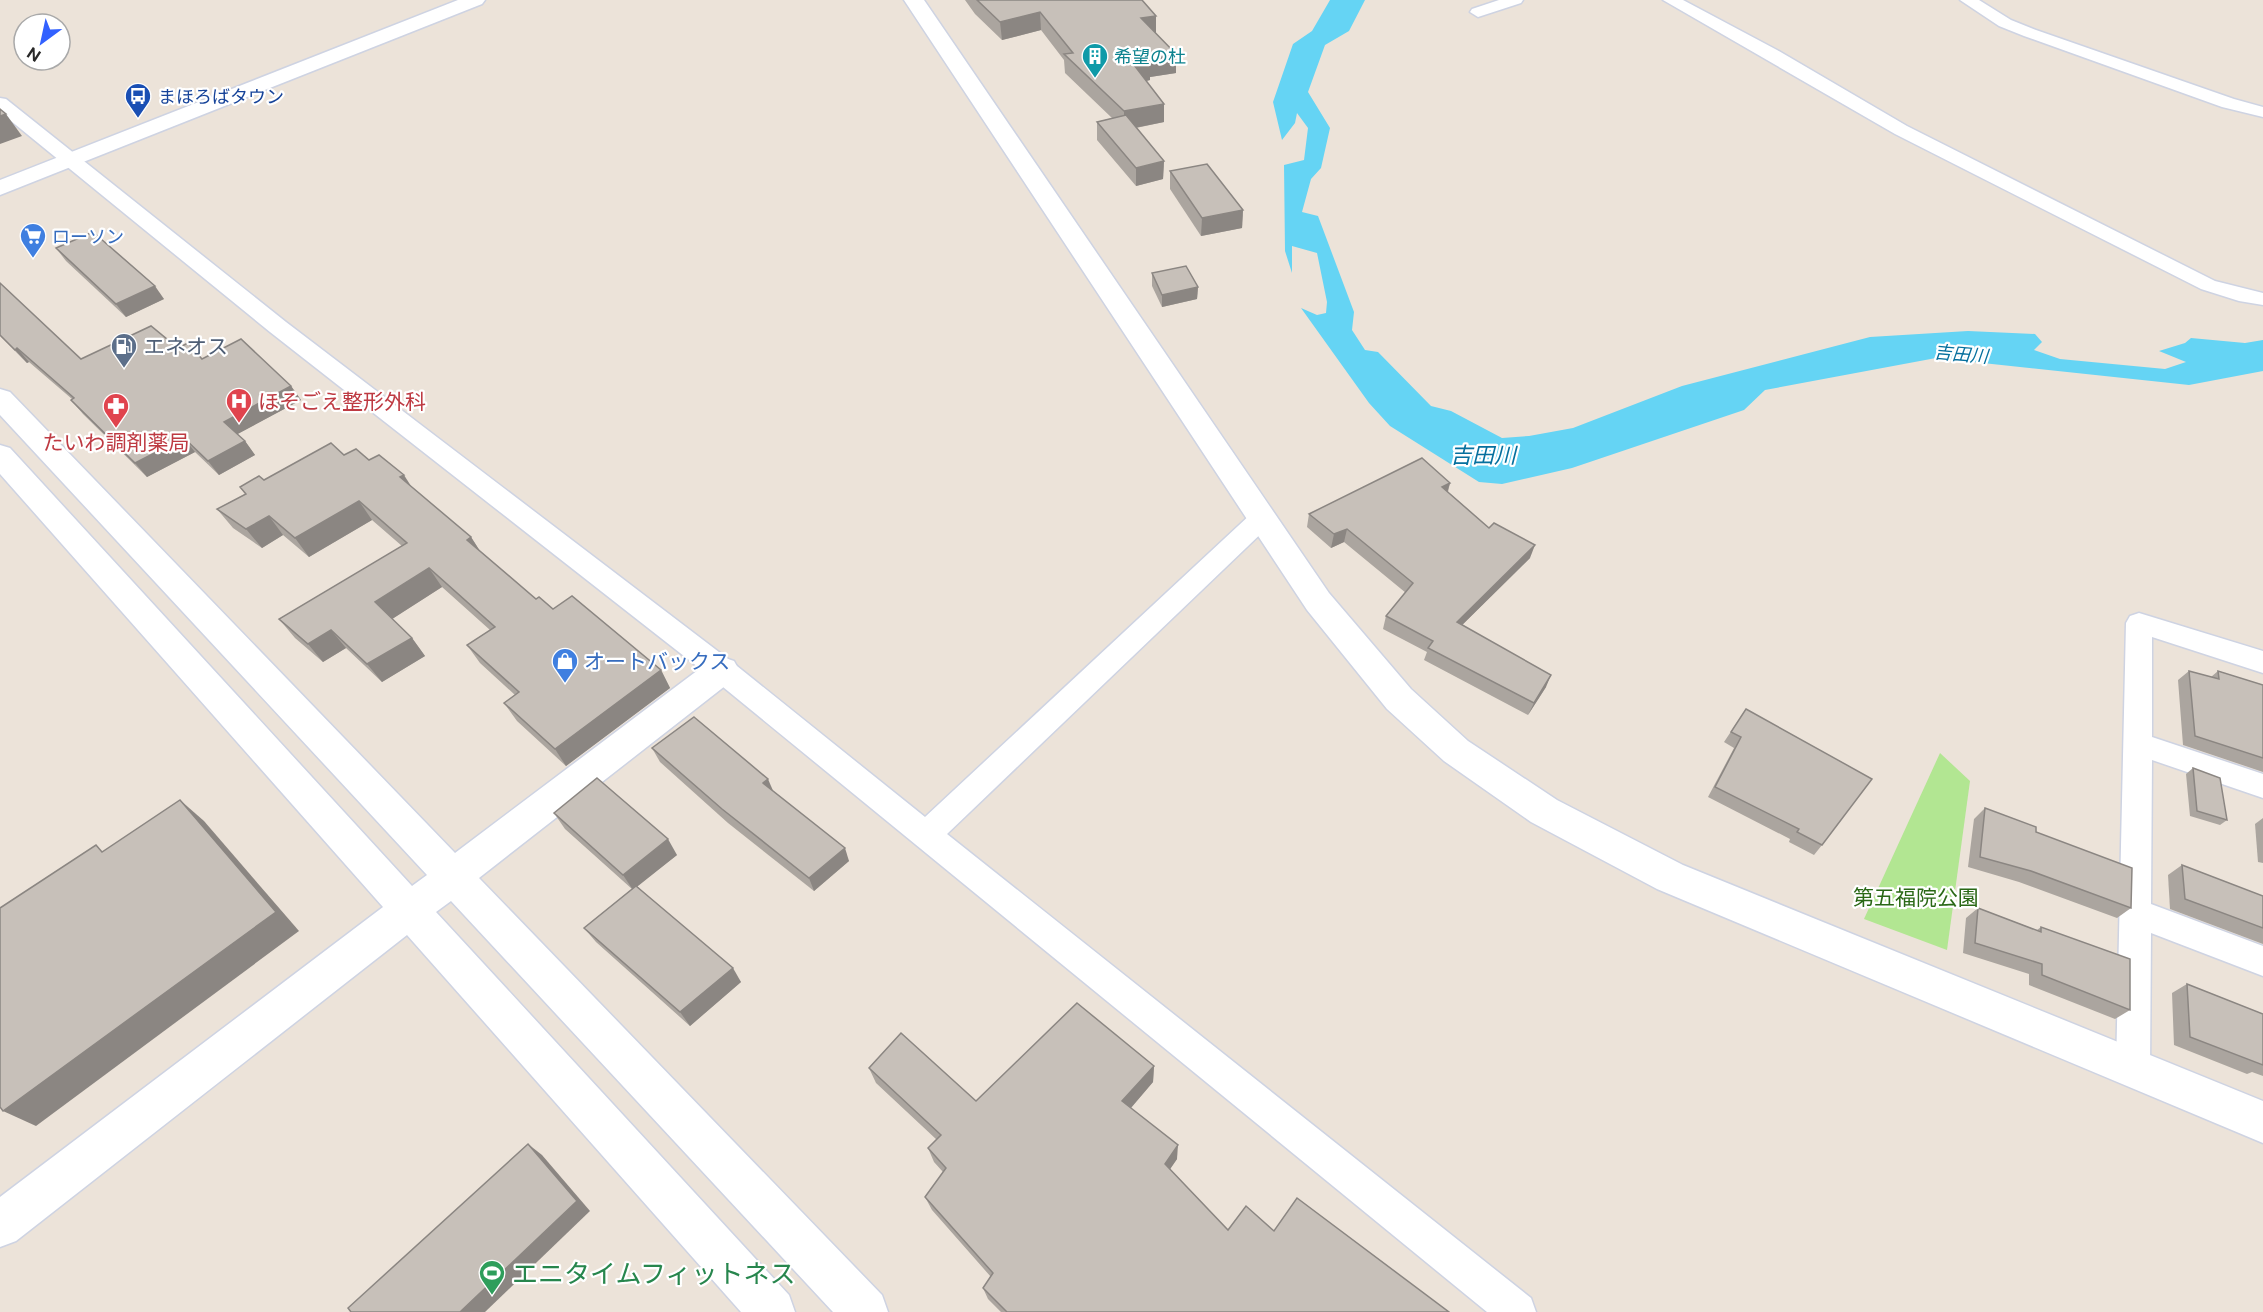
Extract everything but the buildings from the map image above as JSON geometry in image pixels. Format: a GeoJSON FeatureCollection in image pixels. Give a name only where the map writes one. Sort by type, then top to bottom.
{"type":"FeatureCollection","features":[{"type":"Feature","properties":{"kind":"street"},"geometry":{"type":"LineString","coordinates":[[0,188],[475,0]]}},
{"type":"Feature","properties":{"kind":"street"},"geometry":{"type":"LineString","coordinates":[[914,0],[1118,308],[1261,519],[1359,658],[1430,729],[1499,782],[1598,843],[1670,877],[2263,1122]]}},
{"type":"Feature","properties":{"kind":"street"},"geometry":{"type":"LineString","coordinates":[[1478,12],[1515,0]]}},
{"type":"Feature","properties":{"kind":"street"},"geometry":{"type":"LineString","coordinates":[[1671,0],[1771,54],[1901,130],[2187,275],[2208,285],[2246,297],[2263,299]]}},
{"type":"Feature","properties":{"kind":"street"},"geometry":{"type":"LineString","coordinates":[[1968,0],[2005,23],[2030,33],[2228,103],[2263,112]]}},
{"type":"Feature","properties":{"kind":"street"},"geometry":{"type":"LineString","coordinates":[[0,103],[278,327],[722,670],[1517,1312]]}},
{"type":"Feature","properties":{"kind":"street"},"geometry":{"type":"LineString","coordinates":[[0,398],[865,1312]]}},
{"type":"Feature","properties":{"kind":"street"},"geometry":{"type":"LineString","coordinates":[[0,455],[772,1312]]}},
{"type":"Feature","properties":{"kind":"street"},"geometry":{"type":"LineString","coordinates":[[926,836],[1261,519]]}},
{"type":"Feature","properties":{"kind":"street"},"geometry":{"type":"LineString","coordinates":[[2133,1069],[2139,623],[2263,662]]}},
{"type":"Feature","properties":{"kind":"street"},"geometry":{"type":"LineString","coordinates":[[0,1225],[454,879],[722,670]]}},
{"type":"Feature","properties":{"kind":"street"},"geometry":{"type":"LineString","coordinates":[[2138,744],[2263,786]]}},
{"type":"Feature","properties":{"kind":"street"},"geometry":{"type":"LineString","coordinates":[[2135,913],[2263,961]]}},
{"type":"Feature","properties":{"kind":"green space","name":"第五福院公園"},"geometry":{"type":"Polygon","coordinates":[[[1940,753],[1970,781],[1947,950],[1864,919],[1940,753]]]}},
{"type":"Feature","properties":{"kind":"water","name":"吉田川"},"geometry":{"type":"Polygon","coordinates":[[[1330,0],[1365,0],[1349,31],[1325,45],[1308,92],[1330,128],[1321,168],[1311,179],[1302,212],[1318,216],[1354,312],[1352,330],[1365,350],[1378,352],[1431,406],[1451,411],[1502,438],[1573,428],[1682,386],[1870,337],[1968,331],[2035,334],[2042,342],[2034,350],[2060,359],[2165,369],[2186,362],[2159,351],[2185,343],[2191,338],[2245,343],[2263,340],[2263,371],[2189,385],[1936,358],[1765,390],[1744,410],[1572,468],[1502,484],[1479,482],[1390,426],[1369,403],[1301,308],[1317,315],[1326,313],[1327,302],[1317,253],[1292,246],[1292,273],[1285,251],[1284,165],[1304,160],[1308,128],[1297,113],[1295,123],[1282,140],[1273,102],[1293,44],[1312,31],[1330,0]]]}},
{"type":"Feature","properties":{"kind":"place","name":"希望の杜"},"geometry":{"type":"Point","coordinates":[1095,79]}},
{"type":"Feature","properties":{"kind":"place","name":"まほろばタウン"},"geometry":{"type":"Point","coordinates":[138,119]}},
{"type":"Feature","properties":{"kind":"place","name":"ローソン"},"geometry":{"type":"Point","coordinates":[33,259]}},
{"type":"Feature","properties":{"kind":"place","name":"エネオス"},"geometry":{"type":"Point","coordinates":[124,369]}},
{"type":"Feature","properties":{"kind":"place","name":"ほそごえ整形外科"},"geometry":{"type":"Point","coordinates":[239,424]}},
{"type":"Feature","properties":{"kind":"place","name":"たいわ調剤薬局"},"geometry":{"type":"Point","coordinates":[116,429]}},
{"type":"Feature","properties":{"kind":"place","name":"オートバックス"},"geometry":{"type":"Point","coordinates":[565,684]}},
{"type":"Feature","properties":{"kind":"place","name":"エニタイムフィットネス"},"geometry":{"type":"Point","coordinates":[492,1296]}}]}
